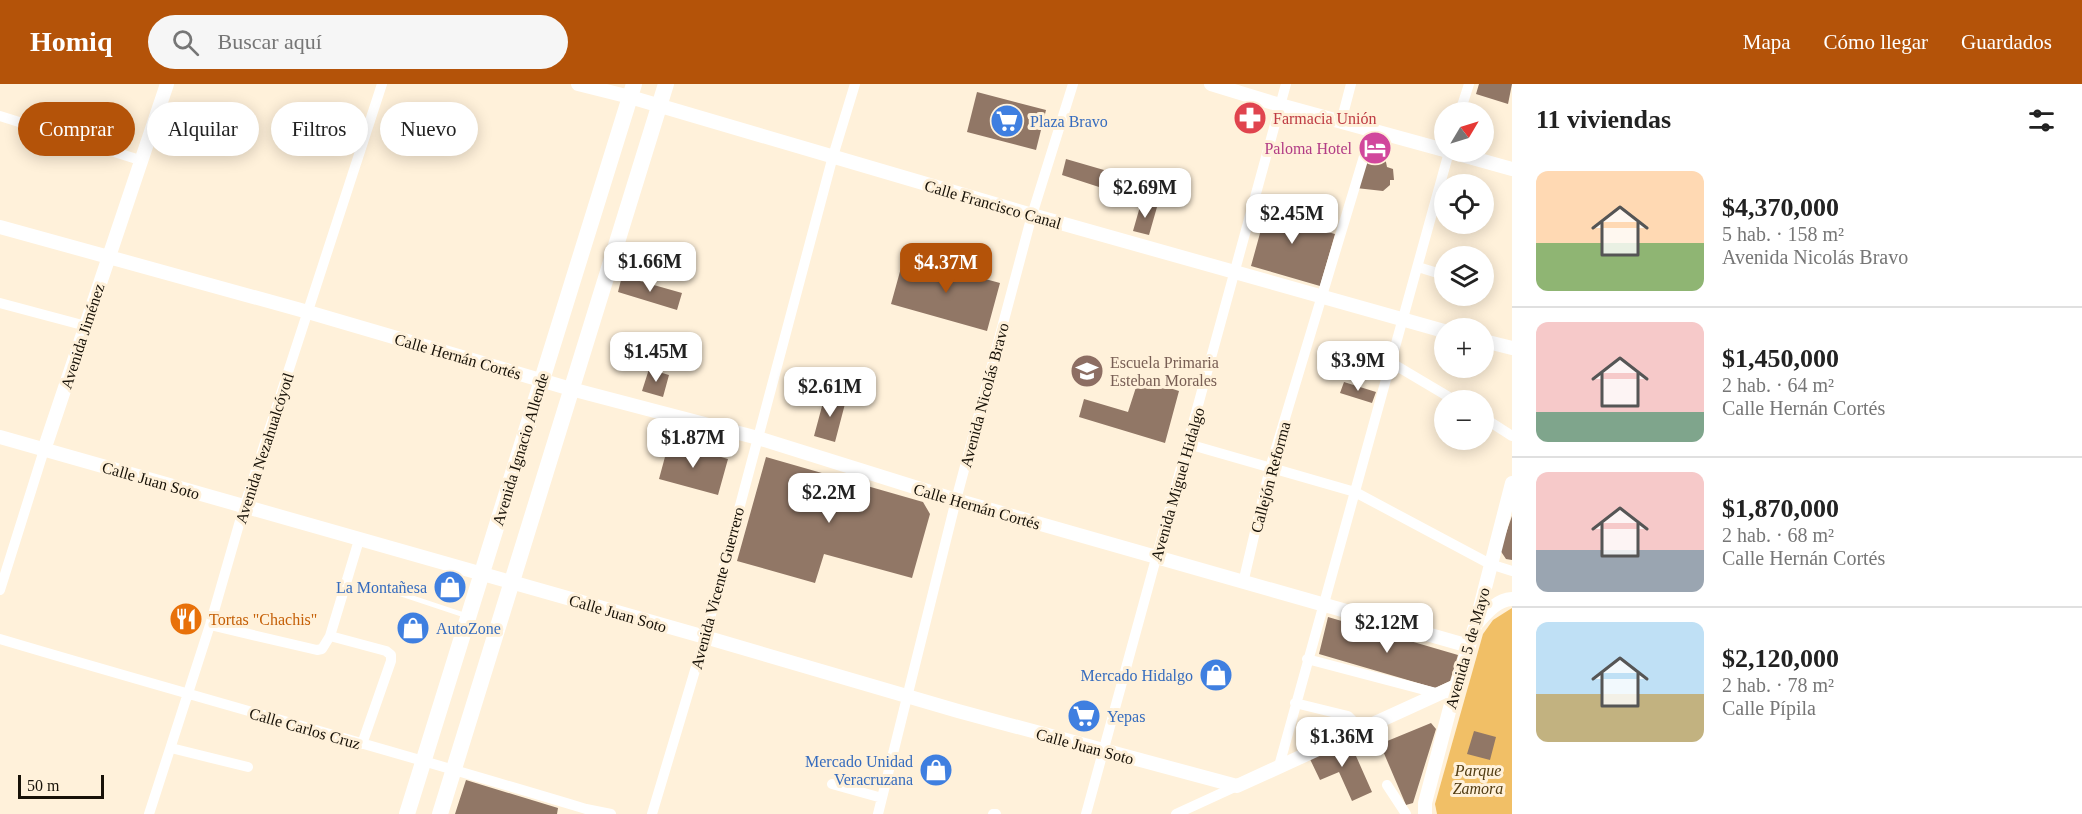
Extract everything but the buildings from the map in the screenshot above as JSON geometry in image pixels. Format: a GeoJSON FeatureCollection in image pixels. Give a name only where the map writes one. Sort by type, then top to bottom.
{"type":"FeatureCollection","features":[{"type":"Feature","properties":{"kind":"main road","name":"Avenida Jiménez"},"geometry":{"type":"LineString","coordinates":[[44,450],[167,84]]}},
{"type":"Feature","properties":{"kind":"main road","name":"Calle Francisco Canal"},"geometry":{"type":"LineString","coordinates":[[578,84],[632,91],[659,107],[1032,216],[1434,328]]}},
{"type":"Feature","properties":{"kind":"main road","name":"Avenida Ignacio Allende"},"geometry":{"type":"LineString","coordinates":[[440,814],[666,84]]}},
{"type":"Feature","properties":{"kind":"main road"},"geometry":{"type":"LineString","coordinates":[[1211,84],[1434,147]]}},
{"type":"Feature","properties":{"kind":"main road","name":"Avenida Ignacio Allende"},"geometry":{"type":"LineString","coordinates":[[407,814],[632,91]]}},
{"type":"Feature","properties":{"kind":"main road"},"geometry":{"type":"LineString","coordinates":[[1486,162],[1512,169]]}},
{"type":"Feature","properties":{"kind":"main road","name":"Calle Hernán Cortés"},"geometry":{"type":"LineString","coordinates":[[0,227],[308,312],[540,381],[758,438],[956,500],[1469,646]]}},
{"type":"Feature","properties":{"kind":"main road"},"geometry":{"type":"LineString","coordinates":[[1494,344],[1512,348]]}},
{"type":"Feature","properties":{"kind":"main road","name":"Calle Juan Soto"},"geometry":{"type":"LineString","coordinates":[[0,437],[1103,752],[1237,786]]}},
{"type":"Feature","properties":{"kind":"main road","name":"Avenida 5 de Mayo"},"geometry":{"type":"LineString","coordinates":[[1425,814],[1425,803],[1456,686],[1476,623],[1512,483]]}},
{"type":"Feature","properties":{"kind":"main road"},"geometry":{"type":"LineString","coordinates":[[1476,623],[1491,608],[1512,599]]}},
{"type":"Feature","properties":{"kind":"main road"},"geometry":{"type":"LineString","coordinates":[[1237,786],[1456,686]]}},
{"type":"Feature","properties":{"kind":"street","name":"Avenida Nezahualcóyotl"},"geometry":{"type":"LineString","coordinates":[[149,814],[210,625],[244,507],[382,84]]}},
{"type":"Feature","properties":{"kind":"street","name":"Avenida Vicente Guerrero"},"geometry":{"type":"LineString","coordinates":[[652,814],[705,637],[833,156],[855,84]]}},
{"type":"Feature","properties":{"kind":"street","name":"Avenida Nicolás Bravo"},"geometry":{"type":"LineString","coordinates":[[878,814],[956,500],[1032,216],[1073,84]]}},
{"type":"Feature","properties":{"kind":"street","name":"Avenida Miguel Hidalgo"},"geometry":{"type":"LineString","coordinates":[[1086,814],[1286,84]]}},
{"type":"Feature","properties":{"kind":"street"},"geometry":{"type":"LineString","coordinates":[[1341,122],[1351,84]]}},
{"type":"Feature","properties":{"kind":"street"},"geometry":{"type":"LineString","coordinates":[[1463,102],[1469,84]]}},
{"type":"Feature","properties":{"kind":"street"},"geometry":{"type":"LineString","coordinates":[[0,116],[143,161]]}},
{"type":"Feature","properties":{"kind":"street","name":"Callejón Reforma"},"geometry":{"type":"LineString","coordinates":[[1243,583],[1270,468],[1372,130]]}},
{"type":"Feature","properties":{"kind":"street"},"geometry":{"type":"LineString","coordinates":[[1279,766],[1447,162]]}},
{"type":"Feature","properties":{"kind":"street"},"geometry":{"type":"LineString","coordinates":[[1418,267],[1434,272]]}},
{"type":"Feature","properties":{"kind":"street"},"geometry":{"type":"LineString","coordinates":[[0,303],[86,326]]}},
{"type":"Feature","properties":{"kind":"street"},"geometry":{"type":"LineString","coordinates":[[1390,362],[1437,390]]}},
{"type":"Feature","properties":{"kind":"street"},"geometry":{"type":"LineString","coordinates":[[1494,424],[1512,436]]}},
{"type":"Feature","properties":{"kind":"street"},"geometry":{"type":"LineString","coordinates":[[1188,444],[1355,492],[1490,564],[1512,571]]}},
{"type":"Feature","properties":{"kind":"street","name":"Avenida Jiménez"},"geometry":{"type":"LineString","coordinates":[[0,590],[44,450]]}},
{"type":"Feature","properties":{"kind":"street"},"geometry":{"type":"LineString","coordinates":[[210,625],[317,650],[322,649],[330,636],[359,540]]}},
{"type":"Feature","properties":{"kind":"street"},"geometry":{"type":"LineString","coordinates":[[330,636],[386,651],[391,655],[391,661],[362,744]]}},
{"type":"Feature","properties":{"kind":"street","name":"Calle Carlos Cruz"},"geometry":{"type":"LineString","coordinates":[[0,639],[423,760],[586,811],[611,814]]}},
{"type":"Feature","properties":{"kind":"street"},"geometry":{"type":"LineString","coordinates":[[1307,659],[1440,694]]}},
{"type":"Feature","properties":{"kind":"street"},"geometry":{"type":"LineString","coordinates":[[1296,704],[1348,716],[1361,729]]}},
{"type":"Feature","properties":{"kind":"street"},"geometry":{"type":"LineString","coordinates":[[171,748],[248,766]]}},
{"type":"Feature","properties":{"kind":"street"},"geometry":{"type":"LineString","coordinates":[[832,784],[882,798]]}},
{"type":"Feature","properties":{"kind":"street"},"geometry":{"type":"LineString","coordinates":[[1387,785],[1406,814]]}},
{"type":"Feature","properties":{"kind":"street"},"geometry":{"type":"LineString","coordinates":[[1176,814],[1237,786]]}},
{"type":"Feature","properties":{"kind":"lane"},"geometry":{"type":"LineString","coordinates":[[389,590],[469,616]]}},
{"type":"Feature","properties":{"kind":"green space","name":"Parque Zamora"},"geometry":{"type":"Polygon","coordinates":[[[1512,608],[1512,814],[1437,814],[1435,804],[1483,634],[1493,620],[1512,608]]]}},
{"type":"Feature","properties":{"kind":"place","name":"Farmacia Unión"},"geometry":{"type":"Point","coordinates":[1250,118]}},
{"type":"Feature","properties":{"kind":"place","name":"Plaza Bravo"},"geometry":{"type":"Point","coordinates":[1007,121]}},
{"type":"Feature","properties":{"kind":"place","name":"Paloma Hotel"},"geometry":{"type":"Point","coordinates":[1375,148]}},
{"type":"Feature","properties":{"kind":"place","name":"Escuela Primaria Esteban Morales"},"geometry":{"type":"Point","coordinates":[1087,371]}},
{"type":"Feature","properties":{"kind":"place","name":"La Montañesa"},"geometry":{"type":"Point","coordinates":[450,587]}},
{"type":"Feature","properties":{"kind":"place","name":"Tortas \"Chachis\""},"geometry":{"type":"Point","coordinates":[186,619]}},
{"type":"Feature","properties":{"kind":"place","name":"AutoZone"},"geometry":{"type":"Point","coordinates":[413,628]}},
{"type":"Feature","properties":{"kind":"place","name":"Mercado Hidalgo"},"geometry":{"type":"Point","coordinates":[1216,675]}},
{"type":"Feature","properties":{"kind":"place","name":"Yepas"},"geometry":{"type":"Point","coordinates":[1084,716]}},
{"type":"Feature","properties":{"kind":"place","name":"Mercado Unidad Veracruzana"},"geometry":{"type":"Point","coordinates":[936,770]}}]}
